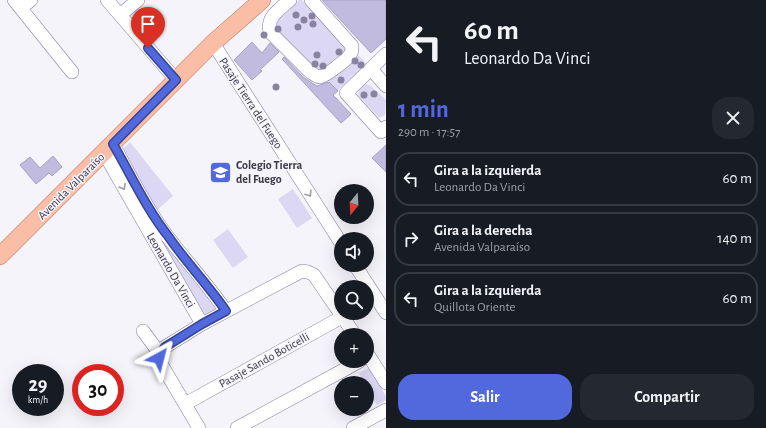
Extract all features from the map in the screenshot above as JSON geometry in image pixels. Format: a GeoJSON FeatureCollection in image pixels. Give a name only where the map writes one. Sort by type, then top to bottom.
{"type":"FeatureCollection","features":[{"type":"Feature","properties":{"kind":"main road","name":"Avenida Valparaíso"},"geometry":{"type":"LineString","coordinates":[[0,256],[176,80],[262,0]]}},
{"type":"Feature","properties":{"kind":"street"},"geometry":{"type":"LineString","coordinates":[[108,0],[176,80]]}},
{"type":"Feature","properties":{"kind":"street"},"geometry":{"type":"LineString","coordinates":[[120,15],[138,0]]}},
{"type":"Feature","properties":{"kind":"street"},"geometry":{"type":"LineString","coordinates":[[290,0],[272,17],[269,27],[270,32],[309,71],[319,77],[326,74],[348,58],[352,51],[352,46],[311,0]]}},
{"type":"Feature","properties":{"kind":"street"},"geometry":{"type":"LineString","coordinates":[[22,3],[72,72]]}},
{"type":"Feature","properties":{"kind":"street","name":"Pasaje Tierra del Fuego"},"geometry":{"type":"LineString","coordinates":[[213,44],[334,232]]}},
{"type":"Feature","properties":{"kind":"street"},"geometry":{"type":"LineString","coordinates":[[386,54],[346,93],[381,132],[386,127]]}},
{"type":"Feature","properties":{"kind":"street"},"geometry":{"type":"LineString","coordinates":[[371,69],[386,86]]}},
{"type":"Feature","properties":{"kind":"street","name":"Leonardo Da Vinci"},"geometry":{"type":"LineString","coordinates":[[108,149],[167,235],[213,292],[226,311]]}},
{"type":"Feature","properties":{"kind":"street","name":"Leonardo Da Vinci"},"geometry":{"type":"LineString","coordinates":[[108,149],[202,324]]}},
{"type":"Feature","properties":{"kind":"street"},"geometry":{"type":"LineString","coordinates":[[199,428],[160,362],[160,354],[165,347],[202,324],[302,271],[314,275],[334,305]]}},
{"type":"Feature","properties":{"kind":"street"},"geometry":{"type":"LineString","coordinates":[[360,272],[386,313]]}},
{"type":"Feature","properties":{"kind":"street","name":"Pasaje Sando Boticelli"},"geometry":{"type":"LineString","coordinates":[[185,404],[337,320]]}},
{"type":"Feature","properties":{"kind":"street"},"geometry":{"type":"LineString","coordinates":[[143,331],[160,354]]}},
{"type":"Feature","properties":{"kind":"street"},"geometry":{"type":"LineString","coordinates":[[374,367],[386,383]]}},
{"type":"Feature","properties":{"kind":"street"},"geometry":{"type":"LineString","coordinates":[[237,428],[346,368]]}},
{"type":"Feature","properties":{"kind":"street"},"geometry":{"type":"LineString","coordinates":[[352,428],[386,410]]}},
{"type":"Feature","properties":{"kind":"shaded area"},"geometry":{"type":"Polygon","coordinates":[[[299,0],[302,0],[347,49],[348,52],[323,72],[315,72],[275,31],[273,24],[299,0]]]}},
{"type":"Feature","properties":{"kind":"shaded area"},"geometry":{"type":"Polygon","coordinates":[[[358,55],[367,64],[337,91],[326,78],[358,55]]]}},
{"type":"Feature","properties":{"kind":"shaded area"},"geometry":{"type":"Polygon","coordinates":[[[366,84],[371,86],[386,100],[385,115],[379,118],[358,95],[360,86],[366,84]]]}},
{"type":"Feature","properties":{"kind":"shaded area"},"geometry":{"type":"Polygon","coordinates":[[[130,142],[173,196],[157,210],[121,151],[130,142]]]}},
{"type":"Feature","properties":{"kind":"shaded area"},"geometry":{"type":"Polygon","coordinates":[[[113,163],[221,309],[205,318],[113,163]]]}},
{"type":"Feature","properties":{"kind":"shaded area"},"geometry":{"type":"Polygon","coordinates":[[[293,189],[312,218],[297,228],[278,199],[293,189]]]}},
{"type":"Feature","properties":{"kind":"shaded area"},"geometry":{"type":"Polygon","coordinates":[[[228,229],[248,257],[233,268],[213,240],[228,229]]]}},
{"type":"Feature","properties":{"kind":"shaded area"},"geometry":{"type":"Polygon","coordinates":[[[371,368],[386,397],[386,400],[377,405],[374,400],[374,376],[360,376],[359,373],[371,368]]]}},
{"type":"Feature","properties":{"kind":"building"},"geometry":{"type":"Polygon","coordinates":[[[322,0],[386,0],[386,39],[371,53],[322,0]]]}},
{"type":"Feature","properties":{"kind":"building"},"geometry":{"type":"Polygon","coordinates":[[[252,42],[262,53],[270,43],[279,52],[252,80],[234,60],[252,42]]]}},
{"type":"Feature","properties":{"kind":"building"},"geometry":{"type":"Polygon","coordinates":[[[284,57],[303,77],[317,86],[329,82],[338,91],[333,95],[351,114],[341,123],[282,59],[284,57]]]}},
{"type":"Feature","properties":{"kind":"building"},"geometry":{"type":"Polygon","coordinates":[[[386,145],[386,172],[372,158],[386,145]]]}},
{"type":"Feature","properties":{"kind":"building"},"geometry":{"type":"Polygon","coordinates":[[[53,156],[62,167],[52,176],[49,173],[36,184],[20,165],[30,157],[40,168],[53,156]]]}},
{"type":"Feature","properties":{"kind":"place","name":"Colegio Tierra del Fuego"},"geometry":{"type":"Point","coordinates":[221,172]}},
{"type":"Feature","properties":{"kind":"route"},"geometry":{"type":"LineString","coordinates":[[148,48],[176,80],[113,144],[152,213],[184,258],[213,292],[226,311],[165,347],[159,358]]}}]}
